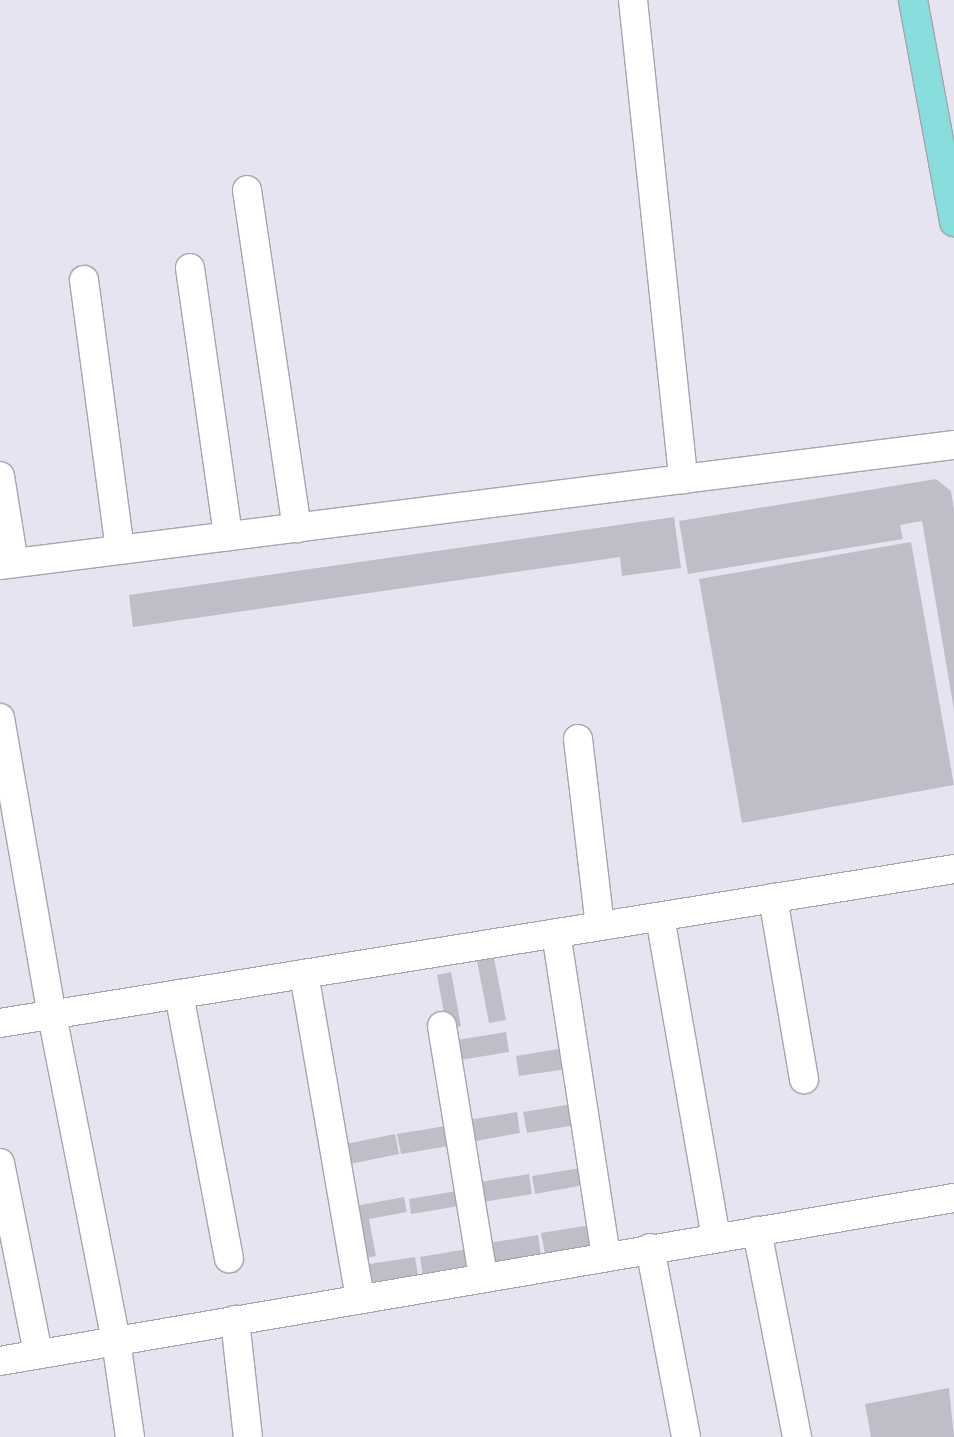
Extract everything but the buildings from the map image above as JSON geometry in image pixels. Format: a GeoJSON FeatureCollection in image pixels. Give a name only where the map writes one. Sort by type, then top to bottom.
{"type":"FeatureCollection","features":[{"type":"Feature","properties":{"kind":"main road"},"geometry":{"type":"LineString","coordinates":[[913,0],[954,222]]}},
{"type":"Feature","properties":{"kind":"street"},"geometry":{"type":"LineString","coordinates":[[633,0],[682,479]]}},
{"type":"Feature","properties":{"kind":"street"},"geometry":{"type":"LineString","coordinates":[[247,190],[297,528]]}},
{"type":"Feature","properties":{"kind":"street"},"geometry":{"type":"LineString","coordinates":[[190,268],[228,536]]}},
{"type":"Feature","properties":{"kind":"street"},"geometry":{"type":"LineString","coordinates":[[84,280],[120,550]]}},
{"type":"Feature","properties":{"kind":"street"},"geometry":{"type":"LineString","coordinates":[[0,476],[7,564],[954,445]]}},
{"type":"Feature","properties":{"kind":"street"},"geometry":{"type":"LineString","coordinates":[[0,718],[52,1015],[116,1340],[130,1437]]}},
{"type":"Feature","properties":{"kind":"street"},"geometry":{"type":"LineString","coordinates":[[578,739],[590,816],[600,926]]}},
{"type":"Feature","properties":{"kind":"street"},"geometry":{"type":"LineString","coordinates":[[0,1024],[954,869]]}},
{"type":"Feature","properties":{"kind":"street"},"geometry":{"type":"LineString","coordinates":[[774,898],[804,1079]]}},
{"type":"Feature","properties":{"kind":"street"},"geometry":{"type":"LineString","coordinates":[[660,917],[716,1238]]}},
{"type":"Feature","properties":{"kind":"street"},"geometry":{"type":"LineString","coordinates":[[556,933],[606,1256]]}},
{"type":"Feature","properties":{"kind":"street"},"geometry":{"type":"LineString","coordinates":[[304,974],[360,1298]]}},
{"type":"Feature","properties":{"kind":"street"},"geometry":{"type":"LineString","coordinates":[[179,994],[228,1258]]}},
{"type":"Feature","properties":{"kind":"street"},"geometry":{"type":"LineString","coordinates":[[442,1026],[483,1276]]}},
{"type":"Feature","properties":{"kind":"street"},"geometry":{"type":"LineString","coordinates":[[0,1163],[38,1354]]}},
{"type":"Feature","properties":{"kind":"street"},"geometry":{"type":"LineString","coordinates":[[0,1361],[483,1276],[954,1198]]}},
{"type":"Feature","properties":{"kind":"street"},"geometry":{"type":"LineString","coordinates":[[757,1231],[798,1437]]}},
{"type":"Feature","properties":{"kind":"street"},"geometry":{"type":"LineString","coordinates":[[650,1248],[686,1437]]}},
{"type":"Feature","properties":{"kind":"street"},"geometry":{"type":"LineString","coordinates":[[234,1320],[248,1437]]}}]}
